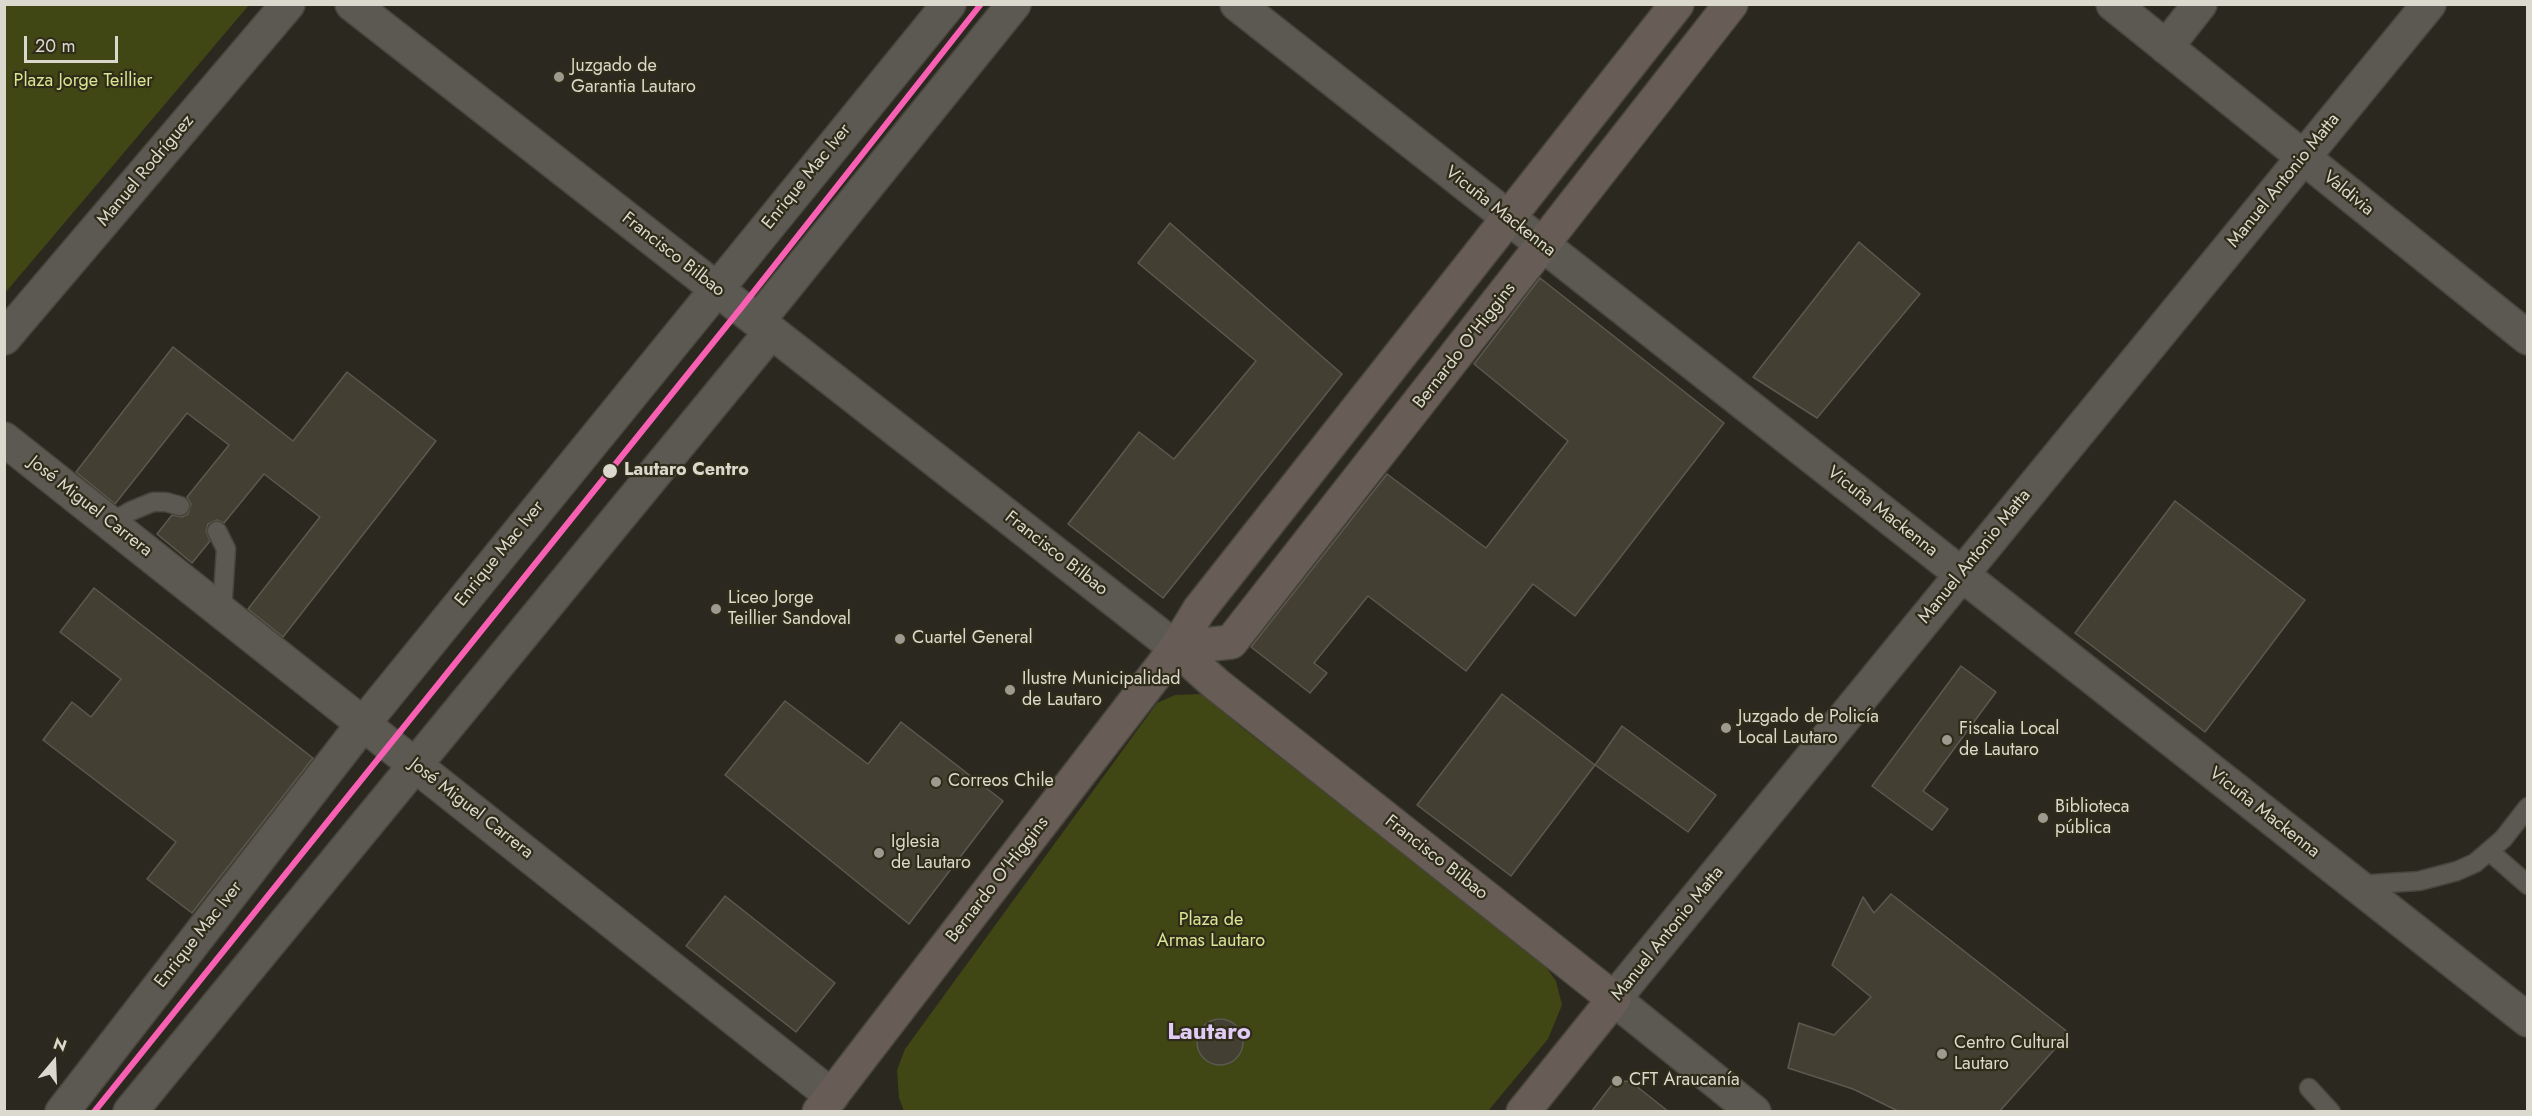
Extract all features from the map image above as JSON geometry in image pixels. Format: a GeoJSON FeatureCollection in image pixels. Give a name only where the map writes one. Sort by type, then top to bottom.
{"type":"FeatureCollection","features":[{"type":"Feature","properties":{"kind":"main road","name":"Bernardo O'Higgins"},"geometry":{"type":"LineString","coordinates":[[835,1106],[1176,648],[1199,610],[1677,4]]}},
{"type":"Feature","properties":{"kind":"main road","name":"Bernardo O'Higgins"},"geometry":{"type":"LineString","coordinates":[[1176,648],[1231,642],[1544,246],[1731,4]]}},
{"type":"Feature","properties":{"kind":"main road","name":"Francisco Bilbao"},"geometry":{"type":"LineString","coordinates":[[1176,648],[1216,684],[1614,999]]}},
{"type":"Feature","properties":{"kind":"main road","name":"Manuel Antonio Matta"},"geometry":{"type":"LineString","coordinates":[[1524,1112],[1614,999]]}},
{"type":"Feature","properties":{"kind":"street","name":"Manuel Rodríguez"},"geometry":{"type":"LineString","coordinates":[[4,338],[288,4]]}},
{"type":"Feature","properties":{"kind":"street","name":"Francisco Bilbao"},"geometry":{"type":"LineString","coordinates":[[352,4],[1176,648]]}},
{"type":"Feature","properties":{"kind":"street","name":"Enrique Mac Iver"},"geometry":{"type":"LineString","coordinates":[[62,1112],[363,724],[949,4]]}},
{"type":"Feature","properties":{"kind":"street"},"geometry":{"type":"LineString","coordinates":[[129,1112],[413,764],[764,327],[1014,4]]}},
{"type":"Feature","properties":{"kind":"street","name":"Vicuña Mackenna"},"geometry":{"type":"LineString","coordinates":[[1237,4],[2528,1020]]}},
{"type":"Feature","properties":{"kind":"street","name":"Valdivia"},"geometry":{"type":"LineString","coordinates":[[2113,4],[2528,338]]}},
{"type":"Feature","properties":{"kind":"street"},"geometry":{"type":"LineString","coordinates":[[2166,47],[2200,4]]}},
{"type":"Feature","properties":{"kind":"street","name":"Manuel Antonio Matta"},"geometry":{"type":"LineString","coordinates":[[1614,999],[2429,4]]}},
{"type":"Feature","properties":{"kind":"street","name":"José Miguel Carrera"},"geometry":{"type":"LineString","coordinates":[[4,439],[413,764],[835,1106]]}},
{"type":"Feature","properties":{"kind":"street","name":"Francisco Bilbao"},"geometry":{"type":"LineString","coordinates":[[1614,999],[1754,1112]]}},
{"type":"Feature","properties":{"kind":"lane"},"geometry":{"type":"LineString","coordinates":[[111,523],[153,502],[166,502],[180,506]]}},
{"type":"Feature","properties":{"kind":"lane"},"geometry":{"type":"LineString","coordinates":[[218,531],[226,549],[222,612]]}},
{"type":"Feature","properties":{"kind":"lane"},"geometry":{"type":"LineString","coordinates":[[2355,885],[2438,877],[2475,863],[2503,839],[2528,807]]}},
{"type":"Feature","properties":{"kind":"lane"},"geometry":{"type":"LineString","coordinates":[[2489,850],[2528,885]]}},
{"type":"Feature","properties":{"kind":"lane"},"geometry":{"type":"LineString","coordinates":[[2309,1088],[2331,1112]]}},
{"type":"Feature","properties":{"kind":"green space","name":"Plaza Jorge Teillier"},"geometry":{"type":"Polygon","coordinates":[[[4,5],[249,5],[5,293],[4,5]]]}},
{"type":"Feature","properties":{"kind":"green space","name":"Plaza de Armas Lautaro"},"geometry":{"type":"Polygon","coordinates":[[[1203,694],[1241,727],[1540,959],[1556,981],[1562,1005],[1548,1039],[1488,1111],[904,1111],[899,1098],[897,1070],[905,1049],[1157,703],[1175,695],[1203,694]]]}},
{"type":"Feature","properties":{"kind":"building"},"geometry":{"type":"Polygon","coordinates":[[[1170,223],[1342,374],[1163,598],[1068,524],[1139,432],[1174,459],[1256,361],[1138,263],[1170,223]]]}},
{"type":"Feature","properties":{"kind":"building"},"geometry":{"type":"Polygon","coordinates":[[[1859,242],[1920,294],[1817,418],[1753,377],[1859,242]]]}},
{"type":"Feature","properties":{"kind":"building"},"geometry":{"type":"Polygon","coordinates":[[[1540,278],[1724,423],[1575,616],[1533,584],[1466,671],[1368,596],[1314,663],[1327,673],[1310,693],[1251,647],[1387,474],[1486,548],[1568,441],[1474,364],[1540,278]]]}},
{"type":"Feature","properties":{"kind":"building"},"geometry":{"type":"Polygon","coordinates":[[[173,347],[293,441],[347,372],[436,441],[283,637],[248,609],[320,517],[264,474],[224,523],[217,520],[208,524],[206,531],[210,541],[192,563],[157,534],[172,515],[182,517],[188,514],[191,504],[187,497],[229,445],[187,413],[115,504],[76,472],[173,347]]]}},
{"type":"Feature","properties":{"kind":"building"},"geometry":{"type":"Polygon","coordinates":[[[2175,501],[2305,600],[2205,732],[2075,633],[2175,501]]]}},
{"type":"Feature","properties":{"kind":"building"},"geometry":{"type":"Polygon","coordinates":[[[94,588],[313,758],[192,913],[147,879],[176,842],[43,740],[72,702],[91,717],[121,679],[60,632],[94,588]]]}},
{"type":"Feature","properties":{"kind":"building"},"geometry":{"type":"Polygon","coordinates":[[[1961,666],[1996,692],[1923,791],[1948,809],[1932,830],[1872,786],[1961,666]]]}},
{"type":"Feature","properties":{"kind":"building"},"geometry":{"type":"Polygon","coordinates":[[[1502,694],[1595,765],[1511,876],[1417,805],[1502,694]]]}},
{"type":"Feature","properties":{"kind":"building"},"geometry":{"type":"Polygon","coordinates":[[[785,701],[868,764],[901,722],[1003,801],[909,924],[725,775],[785,701]]]}},
{"type":"Feature","properties":{"kind":"building"},"geometry":{"type":"Polygon","coordinates":[[[1622,726],[1716,795],[1688,832],[1595,765],[1622,726]]]}},
{"type":"Feature","properties":{"kind":"building"},"geometry":{"type":"Polygon","coordinates":[[[1891,894],[2069,1033],[1999,1112],[1900,1112],[1853,1089],[1788,1068],[1799,1023],[1834,1035],[1871,997],[1832,965],[1863,897],[1874,913],[1891,894]]]}},
{"type":"Feature","properties":{"kind":"building"},"geometry":{"type":"Polygon","coordinates":[[[725,896],[835,983],[796,1032],[686,946],[725,896]]]}},
{"type":"Feature","properties":{"kind":"building"},"geometry":{"type":"Polygon","coordinates":[[[1220,1019],[1236,1026],[1243,1042],[1236,1058],[1220,1065],[1204,1058],[1197,1042],[1204,1026],[1220,1019]]]}},
{"type":"Feature","properties":{"kind":"building"},"geometry":{"type":"Polygon","coordinates":[[[1630,1081],[1669,1112],[1591,1112],[1614,1082],[1630,1081]]]}},
{"type":"Feature","properties":{"kind":"transit line"},"geometry":{"type":"LineString","coordinates":[[94,1112],[741,308],[981,4]]}},
{"type":"Feature","properties":{"kind":"place","name":"Juzgado de Garantia Lautaro"},"geometry":{"type":"Point","coordinates":[559,77]}},
{"type":"Feature","properties":{"kind":"place","name":"Lautaro Centro"},"geometry":{"type":"Point","coordinates":[610,471]}},
{"type":"Feature","properties":{"kind":"place","name":"Liceo Jorge Teillier Sandoval"},"geometry":{"type":"Point","coordinates":[716,609]}},
{"type":"Feature","properties":{"kind":"place","name":"Cuartel General"},"geometry":{"type":"Point","coordinates":[900,639]}},
{"type":"Feature","properties":{"kind":"place","name":"Ilustre Municipalidad de Lautaro"},"geometry":{"type":"Point","coordinates":[1010,690]}},
{"type":"Feature","properties":{"kind":"place","name":"Juzgado de Policía Local Lautaro"},"geometry":{"type":"Point","coordinates":[1726,728]}},
{"type":"Feature","properties":{"kind":"place","name":"Fiscalia Local de Lautaro"},"geometry":{"type":"Point","coordinates":[1947,740]}},
{"type":"Feature","properties":{"kind":"place","name":"Correos Chile"},"geometry":{"type":"Point","coordinates":[936,782]}},
{"type":"Feature","properties":{"kind":"place","name":"Biblioteca pública"},"geometry":{"type":"Point","coordinates":[2043,818]}},
{"type":"Feature","properties":{"kind":"place","name":"Iglesia de Lautaro"},"geometry":{"type":"Point","coordinates":[879,853]}},
{"type":"Feature","properties":{"kind":"place","name":"Centro Cultural Lautaro"},"geometry":{"type":"Point","coordinates":[1942,1054]}},
{"type":"Feature","properties":{"kind":"place","name":"CFT Araucanía"},"geometry":{"type":"Point","coordinates":[1617,1081]}},
{"type":"Feature","properties":{"kind":"district","name":"Lautaro"},"geometry":{"type":"Point","coordinates":[1209,1033]}}]}
